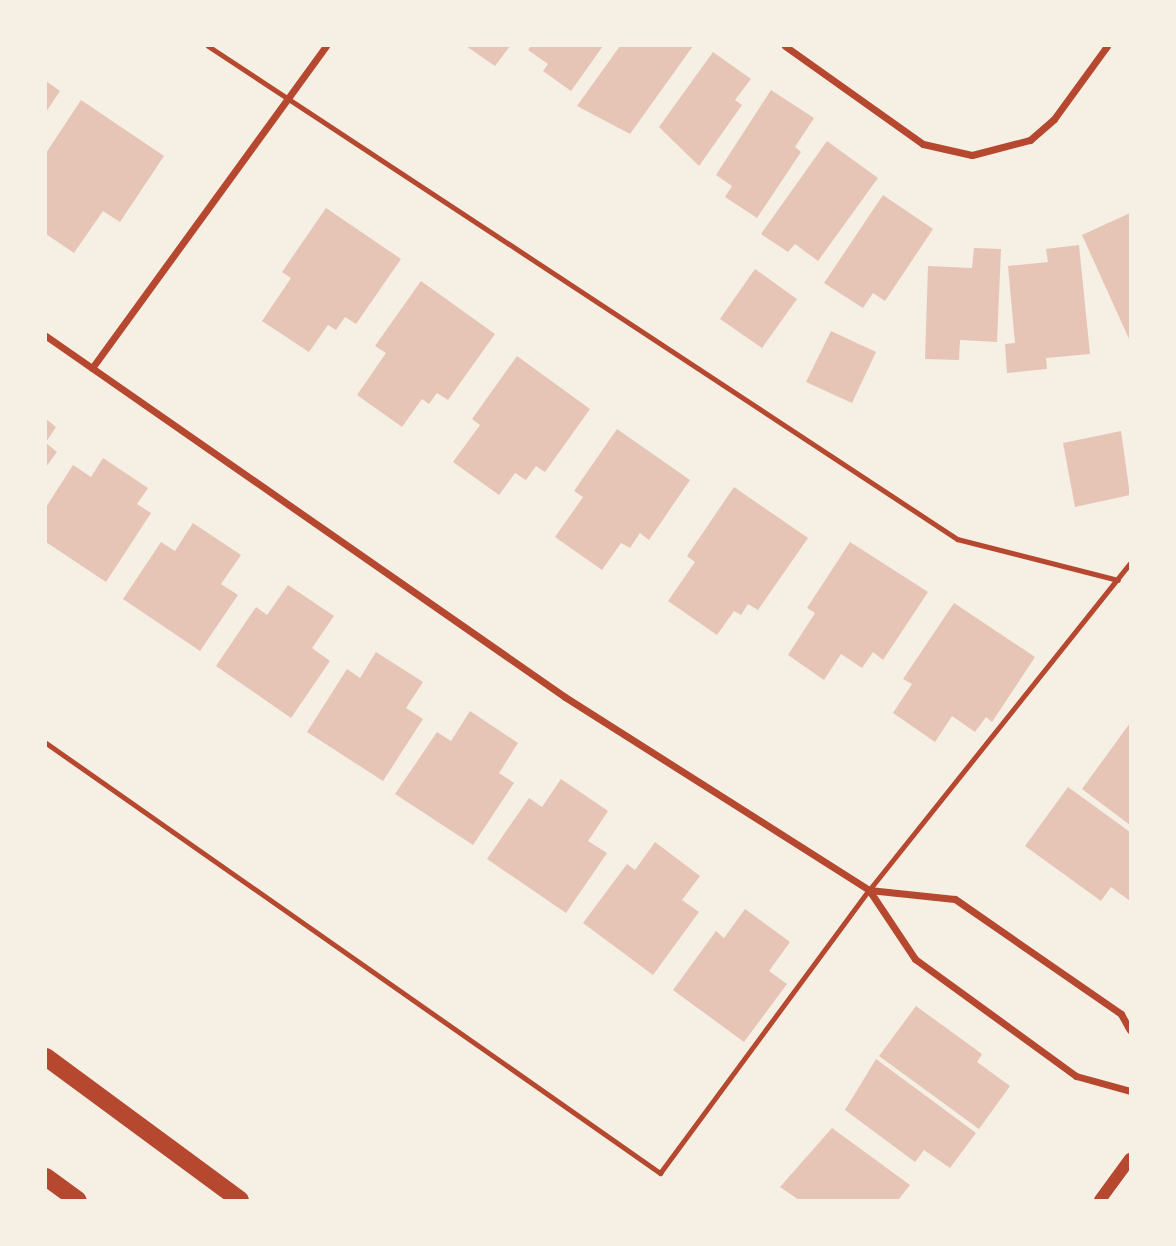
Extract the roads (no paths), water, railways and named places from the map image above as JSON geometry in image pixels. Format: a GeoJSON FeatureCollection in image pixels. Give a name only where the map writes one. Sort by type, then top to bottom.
{"type":"FeatureCollection","features":[{"type":"Feature","properties":{"kind":"main road"},"geometry":{"type":"LineString","coordinates":[[46,1057],[240,1200]]}},
{"type":"Feature","properties":{"kind":"main road"},"geometry":{"type":"LineString","coordinates":[[46,1177],[78,1200]]}},
{"type":"Feature","properties":{"kind":"street"},"geometry":{"type":"LineString","coordinates":[[92,368],[326,46]]}},
{"type":"Feature","properties":{"kind":"street"},"geometry":{"type":"LineString","coordinates":[[785,46],[923,144],[972,155],[1030,140],[1054,119],[1107,46]]}},
{"type":"Feature","properties":{"kind":"street"},"geometry":{"type":"LineString","coordinates":[[46,335],[565,697],[870,890],[915,959],[1076,1076],[1130,1091]]}},
{"type":"Feature","properties":{"kind":"street"},"geometry":{"type":"LineString","coordinates":[[870,890],[955,899],[1121,1014],[1130,1030]]}},
{"type":"Feature","properties":{"kind":"street"},"geometry":{"type":"LineString","coordinates":[[1100,1200],[1130,1160]]}},
{"type":"Feature","properties":{"kind":"lane"},"geometry":{"type":"LineString","coordinates":[[208,46],[285,101],[957,539],[1118,580]]}},
{"type":"Feature","properties":{"kind":"lane"},"geometry":{"type":"LineString","coordinates":[[46,743],[660,1173],[870,890],[1130,563]]}}]}
